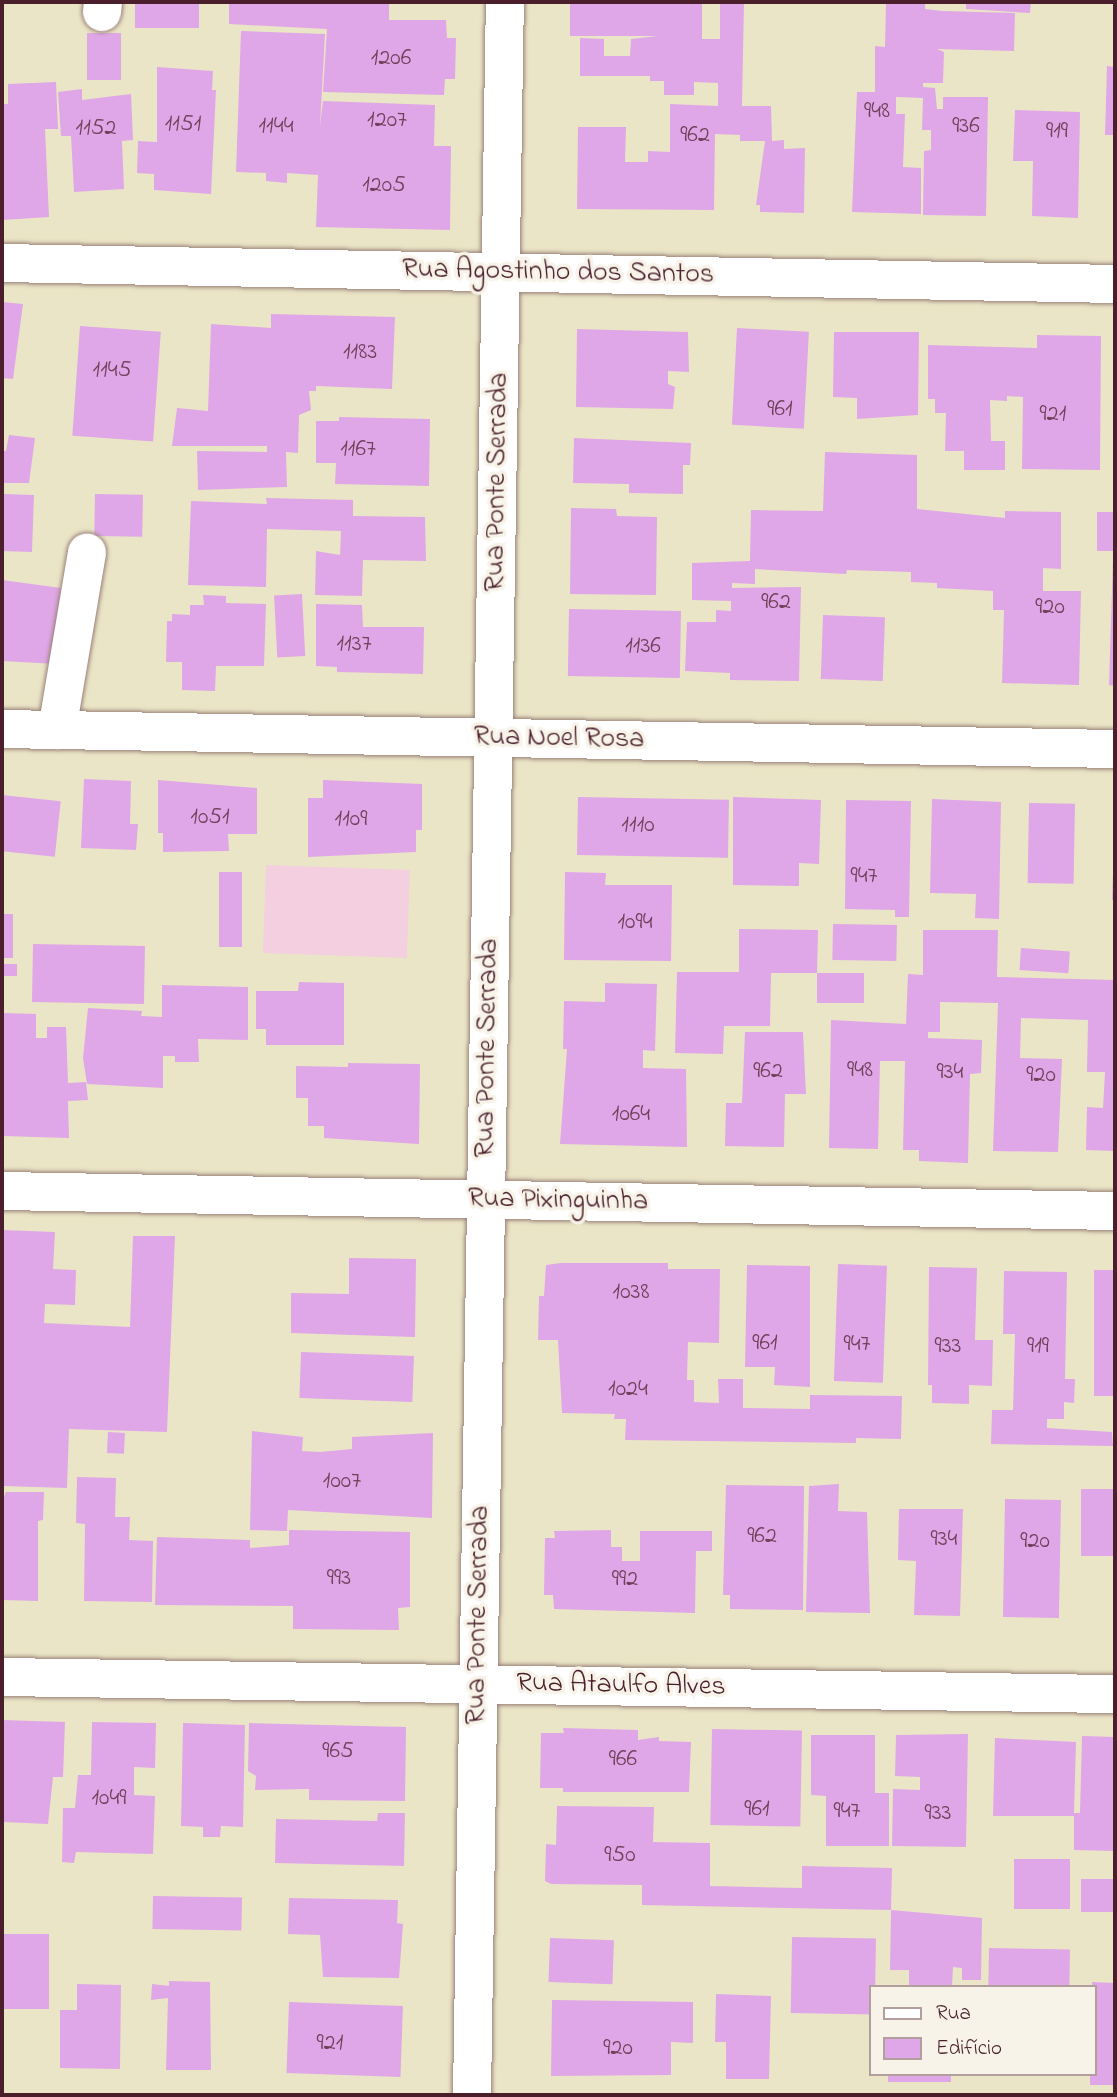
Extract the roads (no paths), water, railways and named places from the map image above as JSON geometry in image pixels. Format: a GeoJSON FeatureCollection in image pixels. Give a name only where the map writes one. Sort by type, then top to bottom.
{"type":"FeatureCollection","features":[{"type":"Feature","properties":{"kind":"street","name":"Rua Ponte Serrada"},"geometry":{"type":"LineString","coordinates":[[472,2095],[505,2]]}},
{"type":"Feature","properties":{"kind":"street","name":"Rua Agostinho dos Santos"},"geometry":{"type":"LineString","coordinates":[[2,263],[1115,284]]}},
{"type":"Feature","properties":{"kind":"street"},"geometry":{"type":"LineString","coordinates":[[57,730],[87,553]]}},
{"type":"Feature","properties":{"kind":"street","name":"Rua Noel Rosa"},"geometry":{"type":"LineString","coordinates":[[2,729],[1115,749]]}},
{"type":"Feature","properties":{"kind":"street","name":"Rua Pixinguinha"},"geometry":{"type":"LineString","coordinates":[[2,1191],[1115,1211]]}},
{"type":"Feature","properties":{"kind":"street","name":"Rua Ataulfo Alves"},"geometry":{"type":"LineString","coordinates":[[2,1677],[1115,1694]]}}]}
